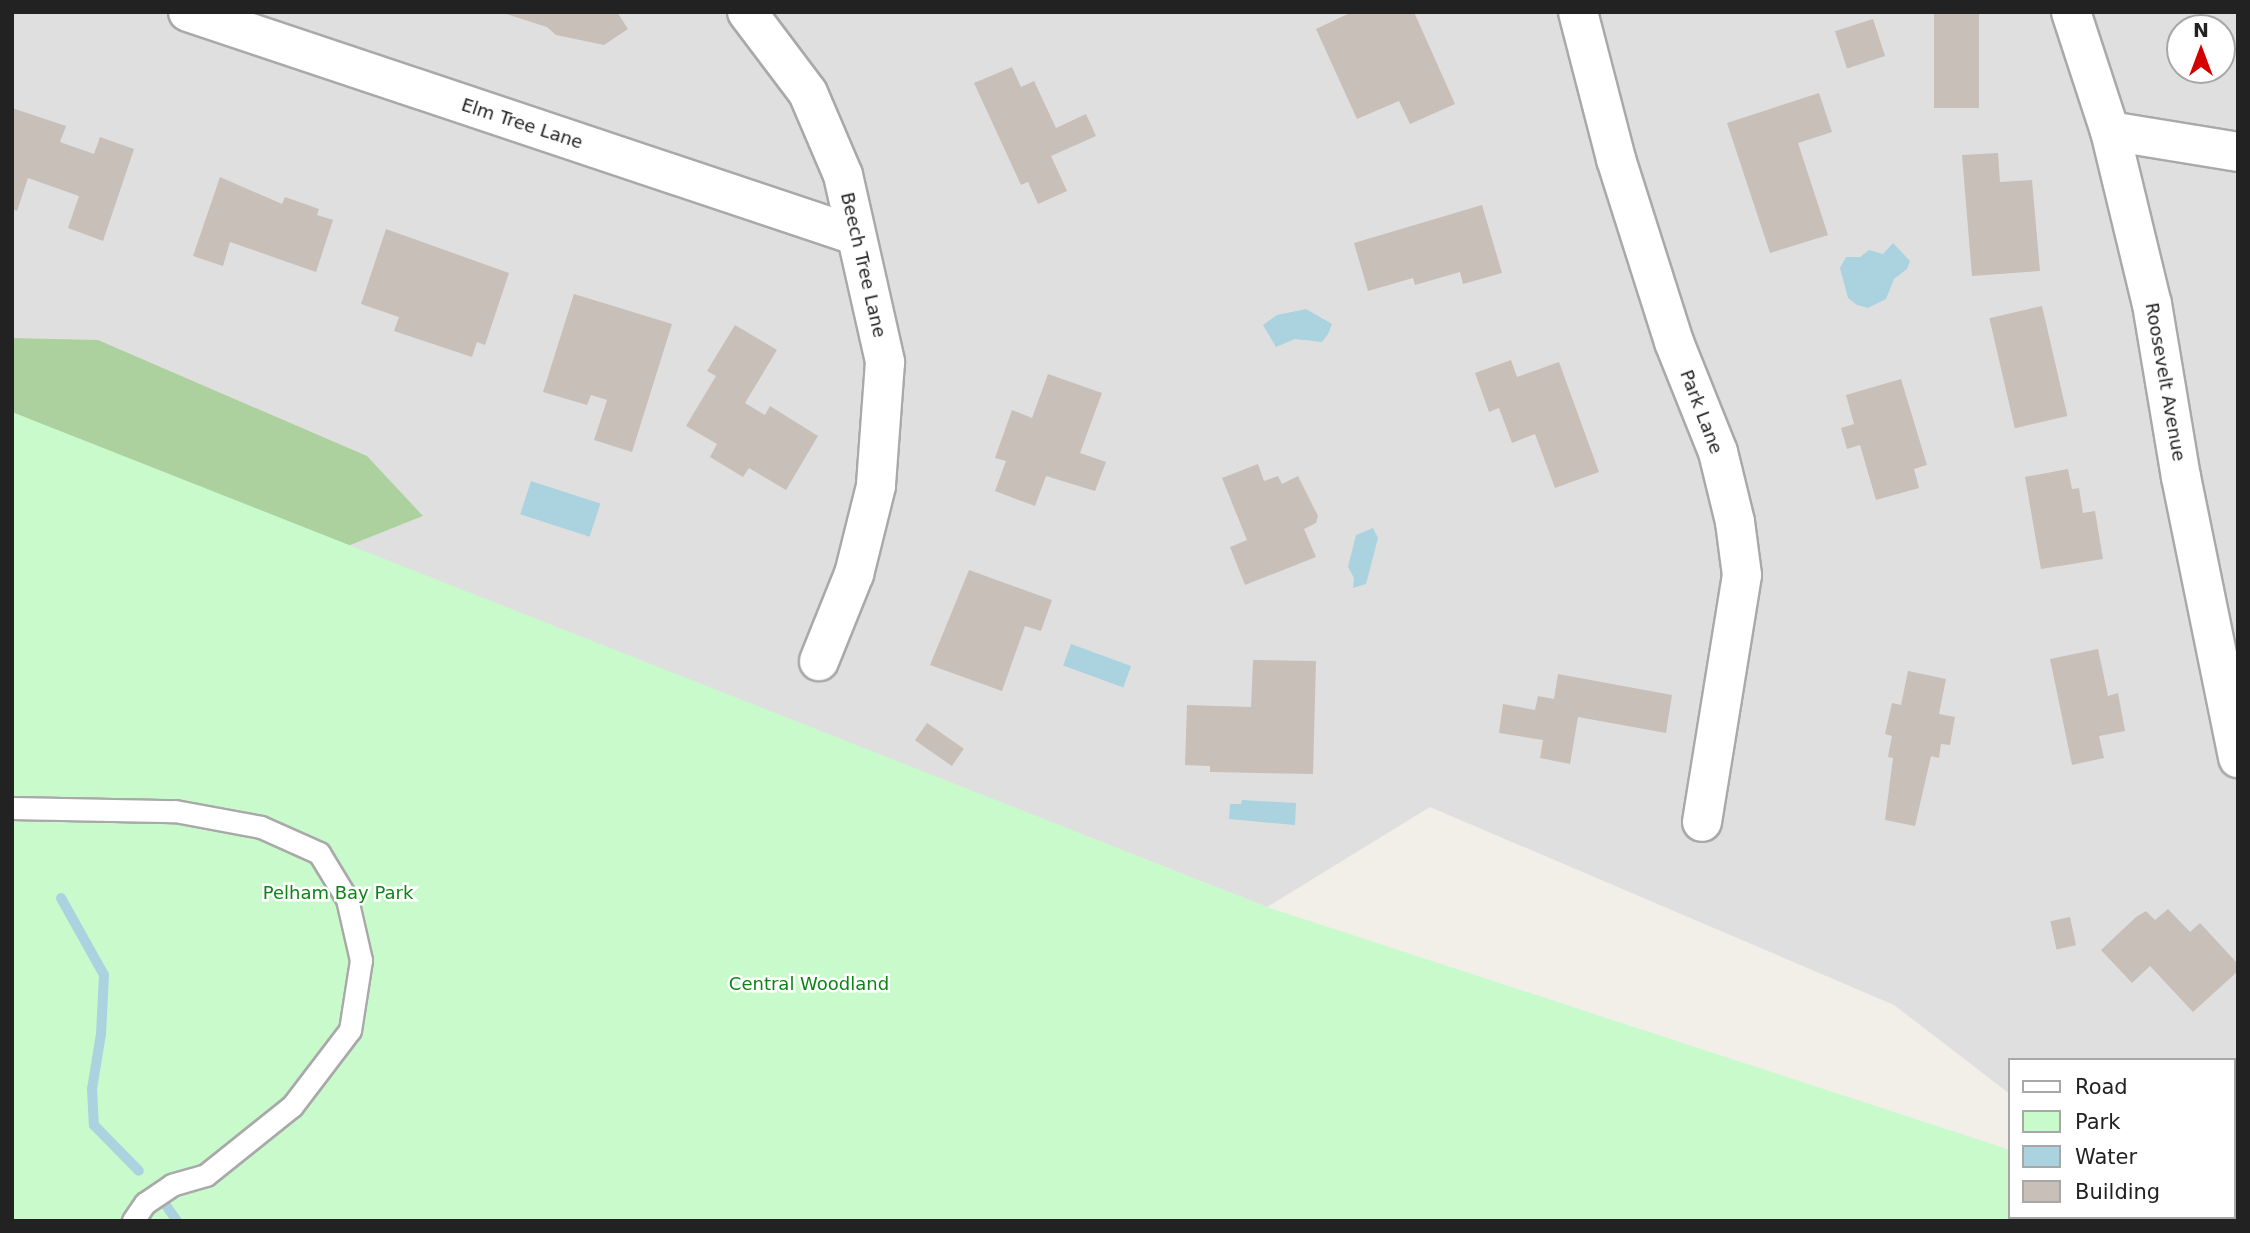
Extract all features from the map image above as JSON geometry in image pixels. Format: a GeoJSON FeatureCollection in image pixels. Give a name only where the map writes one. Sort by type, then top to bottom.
{"type":"FeatureCollection","features":[{"type":"Feature","properties":{"kind":"street","name":"Elm Tree Lane"},"geometry":{"type":"LineString","coordinates":[[188,12],[855,235]]}},
{"type":"Feature","properties":{"kind":"street","name":"Beech Tree Lane"},"geometry":{"type":"LineString","coordinates":[[747,12],[808,93],[843,175],[855,235],[867,267],[885,362],[876,486],[854,574],[819,661]]}},
{"type":"Feature","properties":{"kind":"street","name":"Park Lane"},"geometry":{"type":"LineString","coordinates":[[1578,12],[1616,159],[1674,342],[1718,452],[1735,522],[1742,575],[1702,822]]}},
{"type":"Feature","properties":{"kind":"street","name":"Roosevelt Avenue"},"geometry":{"type":"LineString","coordinates":[[2071,12],[2110,131],[2152,304],[2181,477],[2238,758]]}},
{"type":"Feature","properties":{"kind":"street"},"geometry":{"type":"LineString","coordinates":[[2110,131],[2238,152]]}},
{"type":"Feature","properties":{"kind":"lane"},"geometry":{"type":"LineString","coordinates":[[12,808],[175,811],[261,827],[319,853],[347,899],[361,960],[350,1030],[292,1106],[206,1175],[172,1185],[145,1203],[134,1221]]}},
{"type":"Feature","properties":{"kind":"shaded area"},"geometry":{"type":"Polygon","coordinates":[[[12,12],[2238,12],[2238,1221],[2228,1219],[2236,1219],[2236,1058],[2008,1058],[2008,1092],[1894,1005],[1430,807],[1267,907],[348,546],[423,516],[98,341],[12,338],[12,12]]]}},
{"type":"Feature","properties":{"kind":"green space"},"geometry":{"type":"Polygon","coordinates":[[[12,338],[98,340],[367,456],[423,516],[348,546],[260,555],[12,527],[12,338]]]}},
{"type":"Feature","properties":{"kind":"green space","name":"Pelham Bay Park"},"geometry":{"type":"Polygon","coordinates":[[[12,412],[1267,907],[2008,1149],[2008,1219],[2228,1221],[12,1221],[12,412]]]}},
{"type":"Feature","properties":{"kind":"water"},"geometry":{"type":"Polygon","coordinates":[[[1893,243],[1910,261],[1907,269],[1894,279],[1886,299],[1868,308],[1857,305],[1848,298],[1840,268],[1846,257],[1860,257],[1869,250],[1883,254],[1893,243]]]}},
{"type":"Feature","properties":{"kind":"water"},"geometry":{"type":"Polygon","coordinates":[[[1306,309],[1332,324],[1322,342],[1295,339],[1276,347],[1263,325],[1277,315],[1306,309]]]}},
{"type":"Feature","properties":{"kind":"water"},"geometry":{"type":"Polygon","coordinates":[[[531,481],[600,504],[590,537],[520,514],[531,481]]]}},
{"type":"Feature","properties":{"kind":"water"},"geometry":{"type":"Polygon","coordinates":[[[1373,528],[1378,538],[1366,584],[1353,588],[1354,578],[1348,567],[1356,535],[1373,528]]]}},
{"type":"Feature","properties":{"kind":"water"},"geometry":{"type":"Polygon","coordinates":[[[1071,644],[1131,666],[1123,688],[1063,666],[1071,644]]]}},
{"type":"Feature","properties":{"kind":"water"},"geometry":{"type":"Polygon","coordinates":[[[1242,800],[1296,803],[1295,825],[1229,819],[1230,804],[1241,804],[1242,800]]]}},
{"type":"Feature","properties":{"kind":"building"},"geometry":{"type":"Polygon","coordinates":[[[617,12],[628,29],[604,45],[556,35],[547,27],[503,13],[617,12]]]}},
{"type":"Feature","properties":{"kind":"building"},"geometry":{"type":"Polygon","coordinates":[[[1352,12],[1414,12],[1455,104],[1410,124],[1399,101],[1357,119],[1316,29],[1352,12]]]}},
{"type":"Feature","properties":{"kind":"building"},"geometry":{"type":"Polygon","coordinates":[[[1934,12],[1979,12],[1979,108],[1934,108],[1934,12]]]}},
{"type":"Feature","properties":{"kind":"building"},"geometry":{"type":"Polygon","coordinates":[[[1873,19],[1885,56],[1847,68],[1835,31],[1873,19]]]}},
{"type":"Feature","properties":{"kind":"building"},"geometry":{"type":"Polygon","coordinates":[[[1012,67],[1021,87],[1034,81],[1056,128],[1086,114],[1096,136],[1051,156],[1067,191],[1038,204],[1028,182],[1021,185],[974,83],[1012,67]]]}},
{"type":"Feature","properties":{"kind":"building"},"geometry":{"type":"Polygon","coordinates":[[[1819,93],[1832,132],[1798,143],[1828,235],[1770,253],[1727,123],[1819,93]]]}},
{"type":"Feature","properties":{"kind":"building"},"geometry":{"type":"Polygon","coordinates":[[[12,108],[66,126],[60,142],[94,154],[100,137],[134,149],[103,241],[68,228],[79,196],[28,178],[17,211],[12,209],[12,108]]]}},
{"type":"Feature","properties":{"kind":"building"},"geometry":{"type":"Polygon","coordinates":[[[1998,153],[2000,182],[2032,180],[2040,271],[1972,276],[1962,155],[1998,153]]]}},
{"type":"Feature","properties":{"kind":"building"},"geometry":{"type":"Polygon","coordinates":[[[220,177],[282,204],[285,197],[319,209],[317,215],[333,220],[316,272],[230,242],[223,266],[193,256],[220,177]]]}},
{"type":"Feature","properties":{"kind":"building"},"geometry":{"type":"Polygon","coordinates":[[[1482,205],[1502,273],[1463,284],[1460,272],[1415,285],[1413,278],[1368,291],[1354,243],[1482,205]]]}},
{"type":"Feature","properties":{"kind":"building"},"geometry":{"type":"Polygon","coordinates":[[[386,229],[509,273],[485,345],[477,342],[472,357],[394,331],[399,317],[361,304],[386,229]]]}},
{"type":"Feature","properties":{"kind":"building"},"geometry":{"type":"Polygon","coordinates":[[[574,294],[672,324],[632,452],[594,440],[607,400],[591,395],[587,405],[543,392],[574,294]]]}},
{"type":"Feature","properties":{"kind":"building"},"geometry":{"type":"Polygon","coordinates":[[[2042,306],[2067,416],[2015,428],[1989,318],[2042,306]]]}},
{"type":"Feature","properties":{"kind":"building"},"geometry":{"type":"Polygon","coordinates":[[[735,325],[777,350],[745,403],[765,415],[770,406],[818,436],[786,490],[749,468],[743,477],[710,457],[717,444],[686,426],[716,376],[707,371],[735,325]]]}},
{"type":"Feature","properties":{"kind":"building"},"geometry":{"type":"Polygon","coordinates":[[[1511,360],[1517,377],[1559,362],[1599,472],[1555,488],[1535,434],[1512,443],[1499,408],[1489,412],[1475,373],[1511,360]]]}},
{"type":"Feature","properties":{"kind":"building"},"geometry":{"type":"Polygon","coordinates":[[[1048,374],[1102,393],[1080,453],[1106,462],[1095,491],[1046,476],[1035,506],[995,491],[1006,461],[995,458],[1012,410],[1032,418],[1048,374]]]}},
{"type":"Feature","properties":{"kind":"building"},"geometry":{"type":"Polygon","coordinates":[[[1901,379],[1927,465],[1914,469],[1919,488],[1876,500],[1860,445],[1847,449],[1841,428],[1854,424],[1846,395],[1901,379]]]}},
{"type":"Feature","properties":{"kind":"building"},"geometry":{"type":"Polygon","coordinates":[[[1258,464],[1264,481],[1278,476],[1282,484],[1298,476],[1318,516],[1316,523],[1304,529],[1316,557],[1245,585],[1230,547],[1247,540],[1222,478],[1258,464]]]}},
{"type":"Feature","properties":{"kind":"building"},"geometry":{"type":"Polygon","coordinates":[[[2068,469],[2072,489],[2079,488],[2083,513],[2095,511],[2103,559],[2041,569],[2025,477],[2068,469]]]}},
{"type":"Feature","properties":{"kind":"building"},"geometry":{"type":"Polygon","coordinates":[[[969,570],[1052,600],[1041,631],[1025,626],[1002,691],[930,665],[969,570]]]}},
{"type":"Feature","properties":{"kind":"building"},"geometry":{"type":"Polygon","coordinates":[[[2098,649],[2108,696],[2118,693],[2125,731],[2099,736],[2104,758],[2072,765],[2050,659],[2098,649]]]}},
{"type":"Feature","properties":{"kind":"building"},"geometry":{"type":"Polygon","coordinates":[[[1253,660],[1316,661],[1313,774],[1210,772],[1210,766],[1185,765],[1187,705],[1251,707],[1253,660]]]}},
{"type":"Feature","properties":{"kind":"building"},"geometry":{"type":"Polygon","coordinates":[[[1908,671],[1946,679],[1939,714],[1955,717],[1950,745],[1941,744],[1939,758],[1931,756],[1915,826],[1885,820],[1893,758],[1888,757],[1892,736],[1885,734],[1892,703],[1901,705],[1908,671]]]}},
{"type":"Feature","properties":{"kind":"building"},"geometry":{"type":"Polygon","coordinates":[[[1558,674],[1672,695],[1666,733],[1578,717],[1570,764],[1540,758],[1543,740],[1499,733],[1503,704],[1535,710],[1538,696],[1554,699],[1558,674]]]}},
{"type":"Feature","properties":{"kind":"building"},"geometry":{"type":"Polygon","coordinates":[[[927,723],[964,749],[952,766],[915,740],[927,723]]]}},
{"type":"Feature","properties":{"kind":"building"},"geometry":{"type":"Polygon","coordinates":[[[2168,909],[2190,932],[2200,923],[2238,964],[2238,971],[2193,1012],[2150,966],[2132,983],[2101,950],[2136,917],[2146,911],[2155,920],[2168,909]]]}},
{"type":"Feature","properties":{"kind":"building"},"geometry":{"type":"Polygon","coordinates":[[[2070,917],[2076,945],[2056,950],[2050,921],[2070,917]]]}},
{"type":"Feature","properties":{"kind":"waterway"},"geometry":{"type":"LineString","coordinates":[[61,898],[104,975],[101,1034],[92,1089],[94,1125],[139,1171]]}},
{"type":"Feature","properties":{"kind":"waterway"},"geometry":{"type":"LineString","coordinates":[[165,1204],[177,1221]]}},
{"type":"Feature","properties":{"kind":"park label","name":"Central Woodland"},"geometry":{"type":"Point","coordinates":[809,984]}}]}
